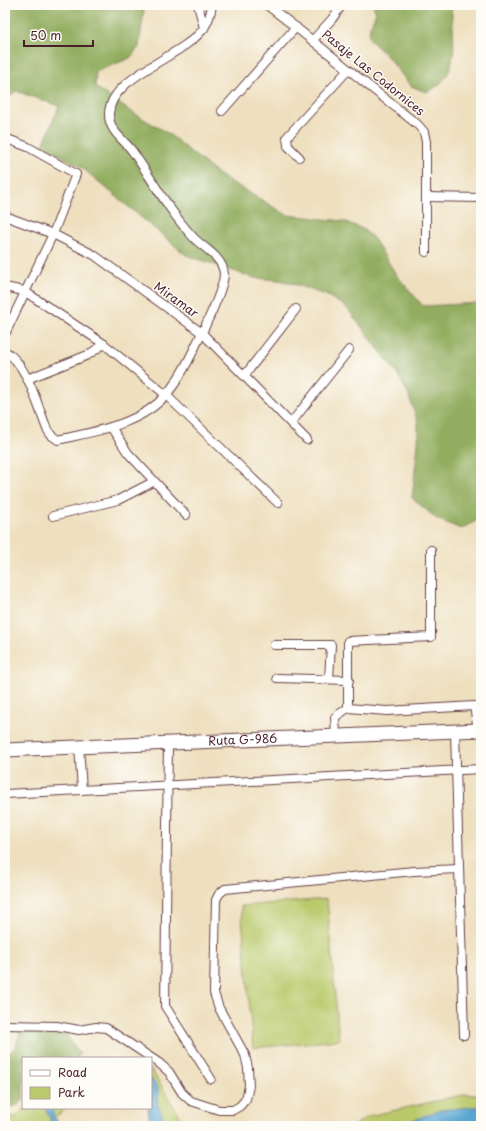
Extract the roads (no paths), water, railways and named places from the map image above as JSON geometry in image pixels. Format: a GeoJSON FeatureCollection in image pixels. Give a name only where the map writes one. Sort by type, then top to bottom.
{"type":"FeatureCollection","features":[{"type":"Feature","properties":{"kind":"main road","name":"Ruta G-986"},"geometry":{"type":"LineString","coordinates":[[5,750],[480,730]]}},
{"type":"Feature","properties":{"kind":"street"},"geometry":{"type":"LineString","coordinates":[[198,5],[204,28]]}},
{"type":"Feature","properties":{"kind":"street"},"geometry":{"type":"LineString","coordinates":[[5,351],[18,361],[27,379],[47,429],[51,435],[58,440],[111,427],[145,412],[166,395],[185,367],[202,333],[224,279],[223,268],[218,260],[196,239],[170,208],[132,151],[116,134],[111,124],[109,113],[115,97],[123,87],[139,74],[188,44],[204,28],[212,5]]}},
{"type":"Feature","properties":{"kind":"street","name":"Pasaje Las Codornices"},"geometry":{"type":"LineString","coordinates":[[267,5],[417,124],[424,132],[426,142],[426,252]]}},
{"type":"Feature","properties":{"kind":"street"},"geometry":{"type":"LineString","coordinates":[[313,40],[332,19],[342,5]]}},
{"type":"Feature","properties":{"kind":"street"},"geometry":{"type":"LineString","coordinates":[[222,111],[296,27]]}},
{"type":"Feature","properties":{"kind":"street"},"geometry":{"type":"LineString","coordinates":[[299,157],[288,146],[287,137],[348,70]]}},
{"type":"Feature","properties":{"kind":"street"},"geometry":{"type":"LineString","coordinates":[[5,138],[28,147],[76,174],[53,234],[24,291],[5,334]]}},
{"type":"Feature","properties":{"kind":"street"},"geometry":{"type":"LineString","coordinates":[[426,197],[481,198]]}},
{"type":"Feature","properties":{"kind":"street","name":"Miramar"},"geometry":{"type":"LineString","coordinates":[[5,216],[53,234],[94,255],[202,333],[245,375],[307,440]]}},
{"type":"Feature","properties":{"kind":"street"},"geometry":{"type":"LineString","coordinates":[[5,288],[24,291],[104,344],[166,395],[278,503]]}},
{"type":"Feature","properties":{"kind":"street"},"geometry":{"type":"LineString","coordinates":[[245,375],[296,309]]}},
{"type":"Feature","properties":{"kind":"street"},"geometry":{"type":"LineString","coordinates":[[27,379],[88,355],[104,344]]}},
{"type":"Feature","properties":{"kind":"street"},"geometry":{"type":"LineString","coordinates":[[291,423],[349,350]]}},
{"type":"Feature","properties":{"kind":"street"},"geometry":{"type":"LineString","coordinates":[[111,427],[128,453],[153,482],[186,515]]}},
{"type":"Feature","properties":{"kind":"street"},"geometry":{"type":"LineString","coordinates":[[53,516],[118,500],[153,482]]}},
{"type":"Feature","properties":{"kind":"street"},"geometry":{"type":"LineString","coordinates":[[348,708],[348,641],[431,637],[432,550]]}},
{"type":"Feature","properties":{"kind":"street"},"geometry":{"type":"LineString","coordinates":[[274,645],[331,645],[329,679]]}},
{"type":"Feature","properties":{"kind":"street"},"geometry":{"type":"LineString","coordinates":[[278,678],[349,680]]}},
{"type":"Feature","properties":{"kind":"street"},"geometry":{"type":"LineString","coordinates":[[336,736],[335,717],[348,708],[387,711],[474,706],[480,730]]}},
{"type":"Feature","properties":{"kind":"street"},"geometry":{"type":"LineString","coordinates":[[455,731],[464,1035]]}},
{"type":"Feature","properties":{"kind":"street"},"geometry":{"type":"LineString","coordinates":[[168,743],[165,1006],[211,1080]]}},
{"type":"Feature","properties":{"kind":"street"},"geometry":{"type":"LineString","coordinates":[[79,746],[82,790]]}},
{"type":"Feature","properties":{"kind":"street"},"geometry":{"type":"LineString","coordinates":[[5,794],[481,769]]}},
{"type":"Feature","properties":{"kind":"street"},"geometry":{"type":"LineString","coordinates":[[152,1058],[169,1072],[182,1093],[191,1101],[225,1111],[233,1110],[240,1106],[246,1099],[249,1077],[245,1055],[219,1008],[214,994],[216,900],[219,894],[225,889],[414,871],[459,869]]}},
{"type":"Feature","properties":{"kind":"street"},"geometry":{"type":"LineString","coordinates":[[5,1025],[58,1026],[79,1030],[96,1027],[106,1028],[150,1057]]}},
{"type":"Feature","properties":{"kind":"water"},"geometry":{"type":"Polygon","coordinates":[[[152,1080],[156,1084],[159,1093],[157,1103],[163,1117],[172,1126],[150,1125],[148,1109],[152,1109],[152,1080]]]}},
{"type":"Feature","properties":{"kind":"water"},"geometry":{"type":"Polygon","coordinates":[[[481,1107],[481,1124],[473,1126],[384,1126],[393,1121],[406,1123],[440,1110],[481,1107]]]}},
{"type":"Feature","properties":{"kind":"water"},"geometry":{"type":"Polygon","coordinates":[[[46,1109],[54,1109],[53,1112],[54,1118],[58,1121],[53,1126],[47,1126],[50,1125],[50,1118],[46,1109]]]}}]}
